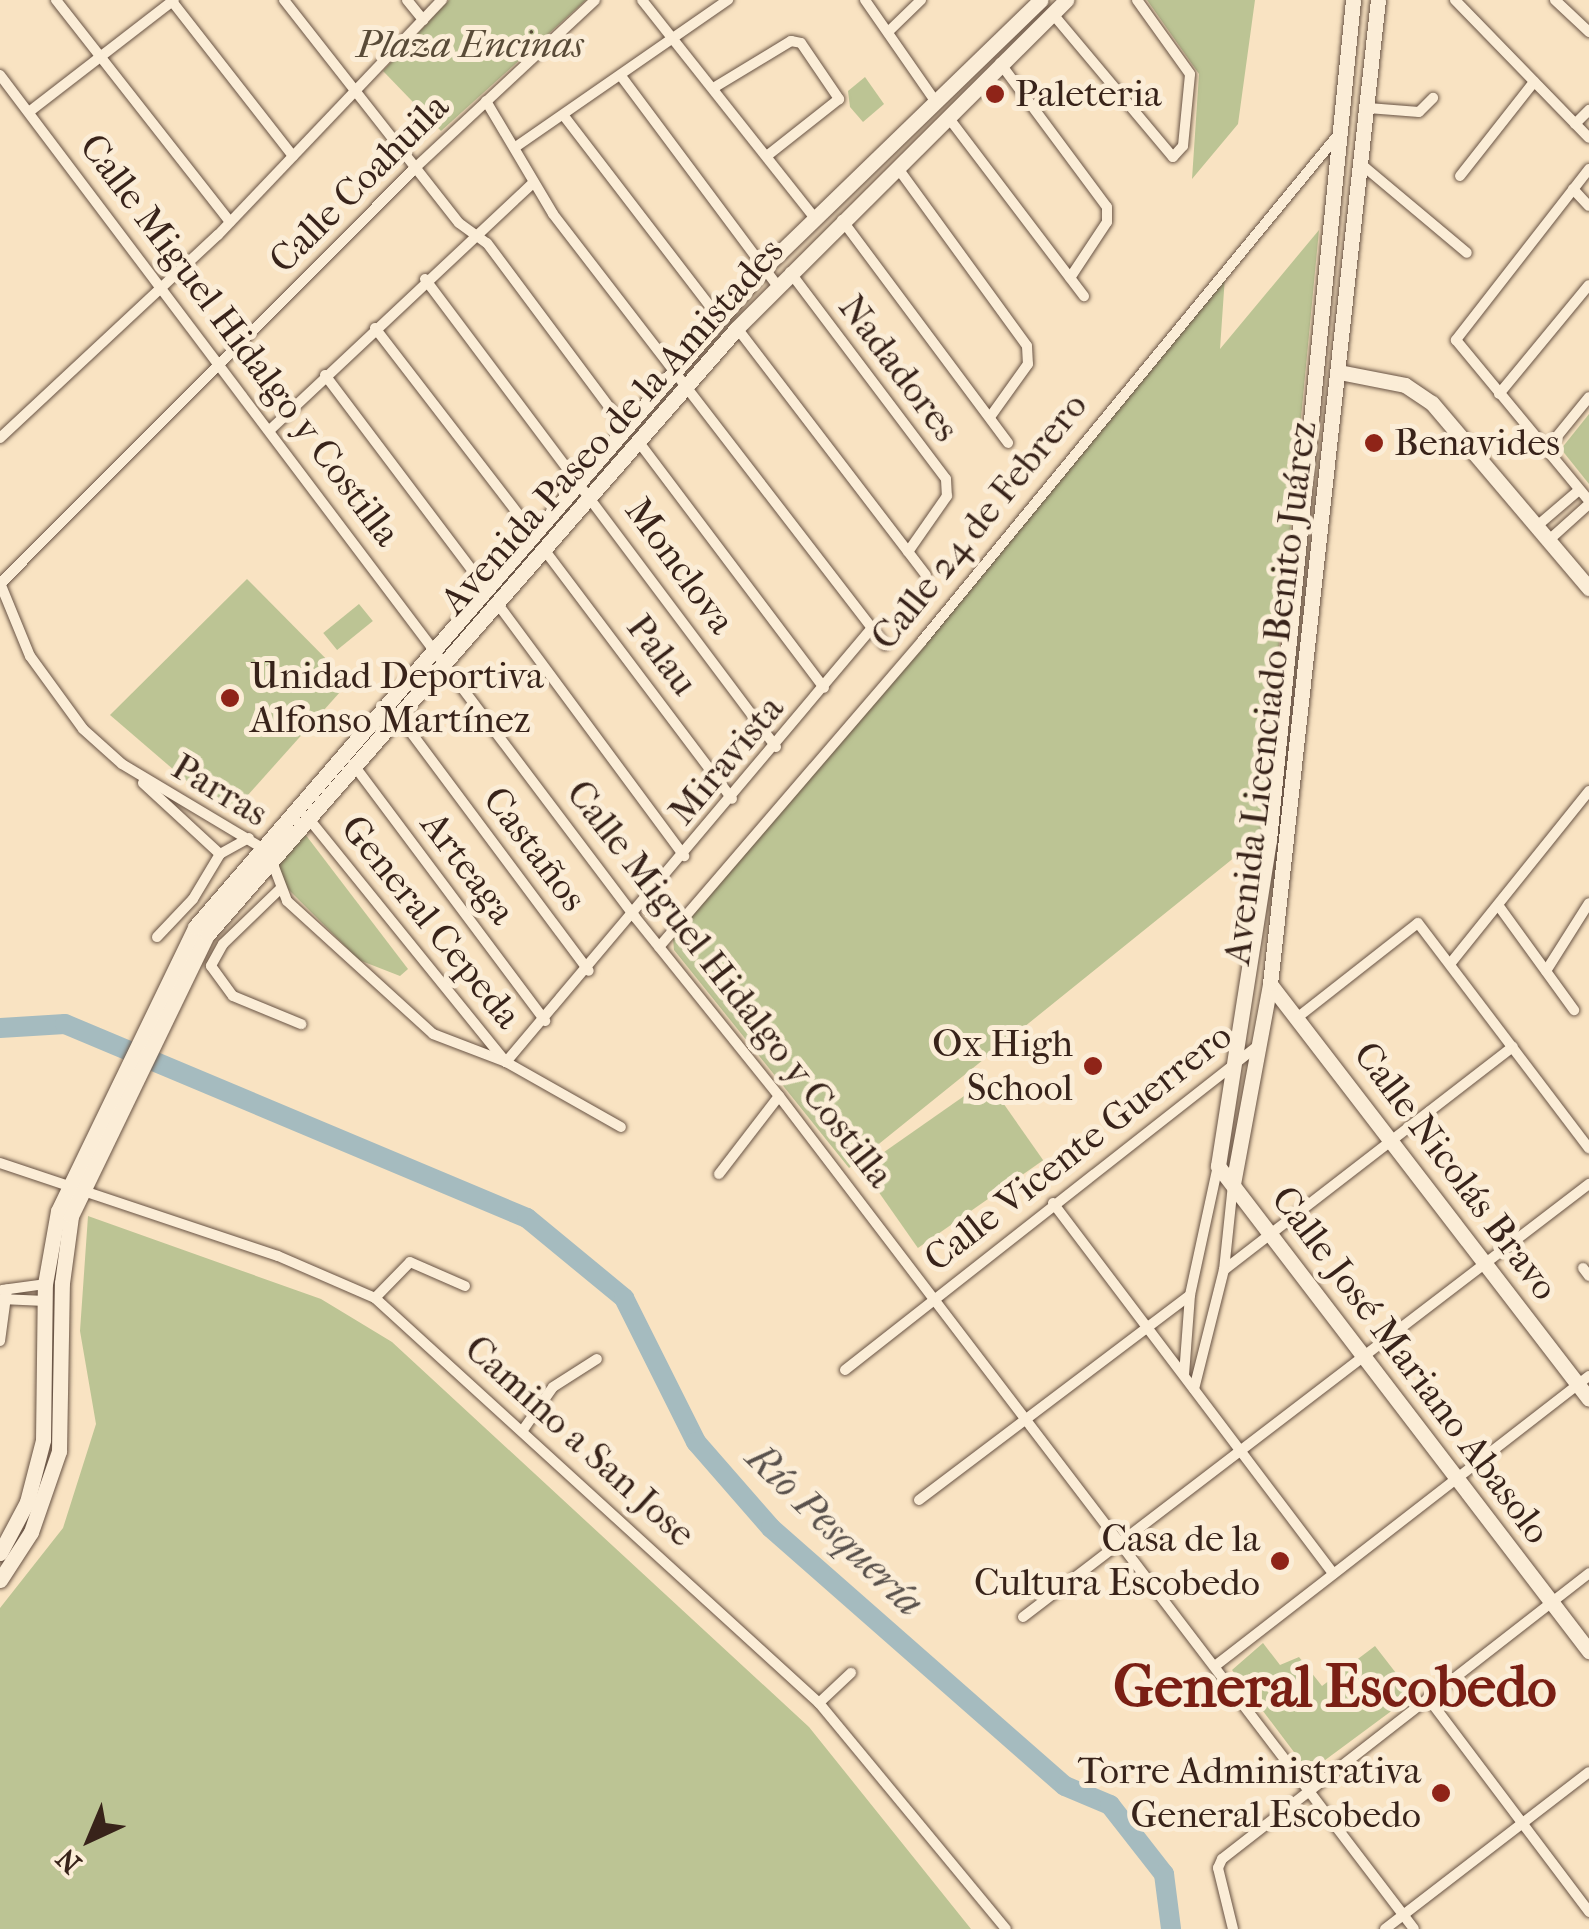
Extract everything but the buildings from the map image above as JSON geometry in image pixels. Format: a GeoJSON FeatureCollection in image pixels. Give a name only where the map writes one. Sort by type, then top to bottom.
{"type":"FeatureCollection","features":[{"type":"Feature","properties":{"kind":"street"},"geometry":{"type":"LineString","coordinates":[[56,0],[230,222]]}},
{"type":"Feature","properties":{"kind":"street"},"geometry":{"type":"LineString","coordinates":[[29,112],[172,0],[293,156]]}},
{"type":"Feature","properties":{"kind":"street"},"geometry":{"type":"LineString","coordinates":[[284,0],[415,168],[474,232],[625,428]]}},
{"type":"Feature","properties":{"kind":"street"},"geometry":{"type":"LineString","coordinates":[[407,0],[423,20]]}},
{"type":"Feature","properties":{"kind":"street"},"geometry":{"type":"LineString","coordinates":[[0,438],[163,289],[442,0]]}},
{"type":"Feature","properties":{"kind":"street","name":"Calle Coahuila"},"geometry":{"type":"LineString","coordinates":[[0,584],[415,168],[595,0]]}},
{"type":"Feature","properties":{"kind":"street"},"geometry":{"type":"LineString","coordinates":[[642,0],[715,87],[815,218]]}},
{"type":"Feature","properties":{"kind":"street"},"geometry":{"type":"LineString","coordinates":[[517,146],[728,0]]}},
{"type":"Feature","properties":{"kind":"street"},"geometry":{"type":"LineString","coordinates":[[865,0],[936,102]]}},
{"type":"Feature","properties":{"kind":"street"},"geometry":{"type":"LineString","coordinates":[[888,32],[922,0]]}},
{"type":"Feature","properties":{"kind":"street","name":"Avenida Paseo de la Amistades"},"geometry":{"type":"LineString","coordinates":[[239,882],[271,859],[309,819],[737,328],[948,117],[964,88],[1041,0]]}},
{"type":"Feature","properties":{"kind":"street","name":"Avenida Paseo de la Amistades"},"geometry":{"type":"LineString","coordinates":[[0,1554],[26,1502],[43,1440],[45,1284],[77,1186],[111,1111],[239,882],[254,842],[342,753],[764,268],[936,102],[1000,63],[1066,0]]}},
{"type":"Feature","properties":{"kind":"street"},"geometry":{"type":"LineString","coordinates":[[1052,13],[1172,157],[1183,146],[1189,70],[1137,0]]}},
{"type":"Feature","properties":{"kind":"street","name":"Avenida Licenciado Benito Juárez"},"geometry":{"type":"LineString","coordinates":[[1184,1375],[1190,1294],[1218,1166],[1268,840],[1312,448],[1353,0]]}},
{"type":"Feature","properties":{"kind":"street","name":"Avenida Licenciado Benito Juárez"},"geometry":{"type":"LineString","coordinates":[[1194,1389],[1224,1270],[1233,1184],[1270,984],[1378,0]]}},
{"type":"Feature","properties":{"kind":"street"},"geometry":{"type":"LineString","coordinates":[[1455,0],[1589,138]]}},
{"type":"Feature","properties":{"kind":"street"},"geometry":{"type":"LineString","coordinates":[[1555,0],[1589,32]]}},
{"type":"Feature","properties":{"kind":"street"},"geometry":{"type":"LineString","coordinates":[[715,87],[790,40],[802,43],[840,100],[768,155]]}},
{"type":"Feature","properties":{"kind":"street"},"geometry":{"type":"LineString","coordinates":[[1000,63],[1107,207],[1107,222],[1070,278]]}},
{"type":"Feature","properties":{"kind":"street","name":"Calle Miguel Hidalgo y Costilla"},"geometry":{"type":"LineString","coordinates":[[0,75],[447,661],[635,917],[779,1096],[1022,1421],[1215,1666],[1414,1929]]}},
{"type":"Feature","properties":{"kind":"street"},"geometry":{"type":"LineString","coordinates":[[620,76],[777,285]]}},
{"type":"Feature","properties":{"kind":"street"},"geometry":{"type":"LineString","coordinates":[[1460,176],[1534,82]]}},
{"type":"Feature","properties":{"kind":"street"},"geometry":{"type":"LineString","coordinates":[[1368,108],[1419,112],[1433,98]]}},
{"type":"Feature","properties":{"kind":"street"},"geometry":{"type":"LineString","coordinates":[[486,101],[517,146],[533,183],[885,646]]}},
{"type":"Feature","properties":{"kind":"street"},"geometry":{"type":"LineString","coordinates":[[1575,124],[1589,110]]}},
{"type":"Feature","properties":{"kind":"street"},"geometry":{"type":"LineString","coordinates":[[564,116],[719,318]]}},
{"type":"Feature","properties":{"kind":"street"},"geometry":{"type":"LineString","coordinates":[[948,117],[1084,296]]}},
{"type":"Feature","properties":{"kind":"street","name":"Calle 24 de Febrero"},"geometry":{"type":"LineString","coordinates":[[659,947],[922,642],[1342,130]]}},
{"type":"Feature","properties":{"kind":"street"},"geometry":{"type":"LineString","coordinates":[[1360,164],[1467,253]]}},
{"type":"Feature","properties":{"kind":"street"},"geometry":{"type":"LineString","coordinates":[[897,167],[1027,346],[1028,364],[990,418]]}},
{"type":"Feature","properties":{"kind":"street"},"geometry":{"type":"LineString","coordinates":[[1549,540],[1589,503],[1456,340],[1589,169]]}},
{"type":"Feature","properties":{"kind":"street"},"geometry":{"type":"LineString","coordinates":[[860,174],[873,190]]}},
{"type":"Feature","properties":{"kind":"street"},"geometry":{"type":"LineString","coordinates":[[271,428],[474,232],[533,183]]}},
{"type":"Feature","properties":{"kind":"street"},"geometry":{"type":"LineString","coordinates":[[1573,189],[1589,206]]}},
{"type":"Feature","properties":{"kind":"street"},"geometry":{"type":"LineString","coordinates":[[842,220],[1008,443]]}},
{"type":"Feature","properties":{"kind":"street","name":"Nadadores"},"geometry":{"type":"LineString","coordinates":[[790,272],[946,479],[947,496],[908,552]]}},
{"type":"Feature","properties":{"kind":"street","name":"Monclova"},"geometry":{"type":"LineString","coordinates":[[425,279],[776,746]]}},
{"type":"Feature","properties":{"kind":"street"},"geometry":{"type":"LineString","coordinates":[[1498,394],[1589,285]]}},
{"type":"Feature","properties":{"kind":"street"},"geometry":{"type":"LineString","coordinates":[[375,328],[532,532]]}},
{"type":"Feature","properties":{"kind":"street"},"geometry":{"type":"LineString","coordinates":[[737,328],[926,575]]}},
{"type":"Feature","properties":{"kind":"street"},"geometry":{"type":"LineString","coordinates":[[1339,372],[1391,381],[1423,396],[1589,588]]}},
{"type":"Feature","properties":{"kind":"street"},"geometry":{"type":"LineString","coordinates":[[325,375],[484,586]]}},
{"type":"Feature","properties":{"kind":"street"},"geometry":{"type":"LineString","coordinates":[[1546,450],[1589,397]]}},
{"type":"Feature","properties":{"kind":"street"},"geometry":{"type":"LineString","coordinates":[[638,441],[824,688]]}},
{"type":"Feature","properties":{"kind":"street"},"geometry":{"type":"LineString","coordinates":[[1312,448],[1331,448]]}},
{"type":"Feature","properties":{"kind":"street"},"geometry":{"type":"LineString","coordinates":[[1537,526],[1579,490]]}},
{"type":"Feature","properties":{"kind":"street","name":"Palau"},"geometry":{"type":"LineString","coordinates":[[543,548],[732,799]]}},
{"type":"Feature","properties":{"kind":"street","name":"Parras"},"geometry":{"type":"LineString","coordinates":[[0,584],[24,644],[46,678],[84,729],[136,776],[204,808],[254,842],[271,859],[280,888],[301,916],[433,1034],[506,1062],[537,1085],[621,1127]]}},
{"type":"Feature","properties":{"kind":"street"},"geometry":{"type":"LineString","coordinates":[[497,603],[684,856]]}},
{"type":"Feature","properties":{"kind":"street","name":"Miravista"},"geometry":{"type":"LineString","coordinates":[[506,1062],[635,917],[871,629]]}},
{"type":"Feature","properties":{"kind":"street","name":"Castaños"},"geometry":{"type":"LineString","coordinates":[[398,716],[589,970]]}},
{"type":"Feature","properties":{"kind":"street","name":"Arteaga"},"geometry":{"type":"LineString","coordinates":[[342,753],[544,1020]]}},
{"type":"Feature","properties":{"kind":"street"},"geometry":{"type":"LineString","coordinates":[[136,776],[220,854]]}},
{"type":"Feature","properties":{"kind":"street"},"geometry":{"type":"LineString","coordinates":[[1450,964],[1589,791]]}},
{"type":"Feature","properties":{"kind":"street","name":"General Cepeda"},"geometry":{"type":"LineString","coordinates":[[309,819],[506,1062]]}},
{"type":"Feature","properties":{"kind":"street"},"geometry":{"type":"LineString","coordinates":[[157,937],[193,899],[220,854],[254,842]]}},
{"type":"Feature","properties":{"kind":"street"},"geometry":{"type":"LineString","coordinates":[[280,888],[223,944],[212,966],[233,996],[301,1024]]}},
{"type":"Feature","properties":{"kind":"street"},"geometry":{"type":"LineString","coordinates":[[1546,971],[1589,902]]}},
{"type":"Feature","properties":{"kind":"street"},"geometry":{"type":"LineString","coordinates":[[1498,905],[1574,1010]]}},
{"type":"Feature","properties":{"kind":"street"},"geometry":{"type":"LineString","coordinates":[[1298,1017],[1419,924],[1589,1148]]}},
{"type":"Feature","properties":{"kind":"street","name":"Calle Nicolás Bravo"},"geometry":{"type":"LineString","coordinates":[[1270,984],[1484,1264],[1584,1380],[1589,1399]]}},
{"type":"Feature","properties":{"kind":"street","name":"Calle Vicente Guerrero"},"geometry":{"type":"LineString","coordinates":[[845,1370],[1261,1043]]}},
{"type":"Feature","properties":{"kind":"street"},"geometry":{"type":"LineString","coordinates":[[1224,1270],[1513,1047]]}},
{"type":"Feature","properties":{"kind":"street"},"geometry":{"type":"LineString","coordinates":[[719,1174],[779,1096]]}},
{"type":"Feature","properties":{"kind":"street","name":"Camino a San Jose"},"geometry":{"type":"LineString","coordinates":[[0,1162],[310,1268],[375,1298],[819,1704],[1006,1929]]}},
{"type":"Feature","properties":{"kind":"street","name":"Calle José Mariano Abasolo"},"geometry":{"type":"LineString","coordinates":[[1218,1166],[1589,1651]]}},
{"type":"Feature","properties":{"kind":"street"},"geometry":{"type":"LineString","coordinates":[[1023,1617],[1589,1184]]}},
{"type":"Feature","properties":{"kind":"street","name":"Avenida Paseo de la Amistades"},"geometry":{"type":"LineString","coordinates":[[0,1580],[31,1532],[59,1450],[65,1245],[77,1186]]}},
{"type":"Feature","properties":{"kind":"street"},"geometry":{"type":"LineString","coordinates":[[1054,1203],[1334,1574]]}},
{"type":"Feature","properties":{"kind":"street"},"geometry":{"type":"LineString","coordinates":[[375,1298],[410,1262],[465,1286]]}},
{"type":"Feature","properties":{"kind":"street"},"geometry":{"type":"LineString","coordinates":[[3,1295],[45,1284]]}},
{"type":"Feature","properties":{"kind":"street"},"geometry":{"type":"LineString","coordinates":[[919,1500],[1190,1294]]}},
{"type":"Feature","properties":{"kind":"street"},"geometry":{"type":"LineString","coordinates":[[3,1295],[44,1301]]}},
{"type":"Feature","properties":{"kind":"street"},"geometry":{"type":"LineString","coordinates":[[0,1342],[3,1295]]}},
{"type":"Feature","properties":{"kind":"street"},"geometry":{"type":"LineString","coordinates":[[523,1430],[553,1387],[597,1359]]}},
{"type":"Feature","properties":{"kind":"street"},"geometry":{"type":"LineString","coordinates":[[1215,1666],[1584,1380]]}},
{"type":"Feature","properties":{"kind":"street"},"geometry":{"type":"LineString","coordinates":[[1234,1929],[1218,1864],[1589,1572]]}},
{"type":"Feature","properties":{"kind":"street"},"geometry":{"type":"LineString","coordinates":[[819,1704],[851,1673]]}},
{"type":"Feature","properties":{"kind":"street"},"geometry":{"type":"LineString","coordinates":[[1428,1698],[1589,1912]]}},
{"type":"Feature","properties":{"kind":"street"},"geometry":{"type":"LineString","coordinates":[[1385,1929],[1589,1772]]}},
{"type":"Feature","properties":{"kind":"green space","name":"Plaza Encinas"},"geometry":{"type":"Polygon","coordinates":[[[449,0],[586,0],[441,131],[383,71],[449,0]]]}},
{"type":"Feature","properties":{"kind":"green space"},"geometry":{"type":"Polygon","coordinates":[[[1147,0],[1255,0],[1238,124],[1192,179],[1199,74],[1147,0]]]}},
{"type":"Feature","properties":{"kind":"green space"},"geometry":{"type":"Polygon","coordinates":[[[865,77],[884,104],[863,122],[850,107],[848,91],[865,77]]]}},
{"type":"Feature","properties":{"kind":"green space"},"geometry":{"type":"Polygon","coordinates":[[[1319,230],[1261,836],[849,1168],[674,950],[673,939],[1225,276],[1220,349],[1319,230]]]}},
{"type":"Feature","properties":{"kind":"green space"},"geometry":{"type":"Polygon","coordinates":[[[1589,414],[1589,484],[1561,449],[1589,414]]]}},
{"type":"Feature","properties":{"kind":"green space","name":"Unidad Deportiva Alfonso Martínez"},"geometry":{"type":"Polygon","coordinates":[[[247,579],[349,682],[239,805],[217,807],[110,715],[247,579]]]}},
{"type":"Feature","properties":{"kind":"green space"},"geometry":{"type":"Polygon","coordinates":[[[359,604],[373,621],[337,650],[323,633],[359,604]]]}},
{"type":"Feature","properties":{"kind":"green space"},"geometry":{"type":"Polygon","coordinates":[[[305,834],[408,969],[400,976],[359,960],[271,872],[305,834]]]}},
{"type":"Feature","properties":{"kind":"green space"},"geometry":{"type":"Polygon","coordinates":[[[987,1080],[1043,1160],[918,1248],[862,1168],[987,1080]]]}},
{"type":"Feature","properties":{"kind":"green space"},"geometry":{"type":"Polygon","coordinates":[[[88,1216],[321,1299],[392,1342],[809,1727],[971,1929],[0,1929],[0,1608],[63,1528],[96,1424],[80,1331],[88,1216]]]}},
{"type":"Feature","properties":{"kind":"green space"},"geometry":{"type":"Polygon","coordinates":[[[1263,1643],[1280,1665],[1299,1657],[1322,1686],[1375,1646],[1413,1695],[1309,1772],[1232,1670],[1263,1643]]]}},
{"type":"Feature","properties":{"kind":"waterway","name":"Río Pesquería"},"geometry":{"type":"LineString","coordinates":[[0,1028],[65,1024],[527,1218],[624,1298],[696,1442],[771,1528],[1065,1786],[1110,1805],[1164,1874],[1171,1929]]}},
{"type":"Feature","properties":{"kind":"place","name":"Paleteria"},"geometry":{"type":"Point","coordinates":[995,94]}},
{"type":"Feature","properties":{"kind":"place","name":"Benavides"},"geometry":{"type":"Point","coordinates":[1374,443]}},
{"type":"Feature","properties":{"kind":"place","name":"Unidad Deportiva Alfonso Martínez"},"geometry":{"type":"Point","coordinates":[230,698]}},
{"type":"Feature","properties":{"kind":"place","name":"Ox High School"},"geometry":{"type":"Point","coordinates":[1093,1066]}},
{"type":"Feature","properties":{"kind":"place","name":"Casa de la Cultura Escobedo"},"geometry":{"type":"Point","coordinates":[1280,1561]}},
{"type":"Feature","properties":{"kind":"place","name":"Torre Administrativa General Escobedo"},"geometry":{"type":"Point","coordinates":[1441,1793]}},
{"type":"Feature","properties":{"kind":"district","name":"General Escobedo"},"geometry":{"type":"Point","coordinates":[1335,1687]}}]}
